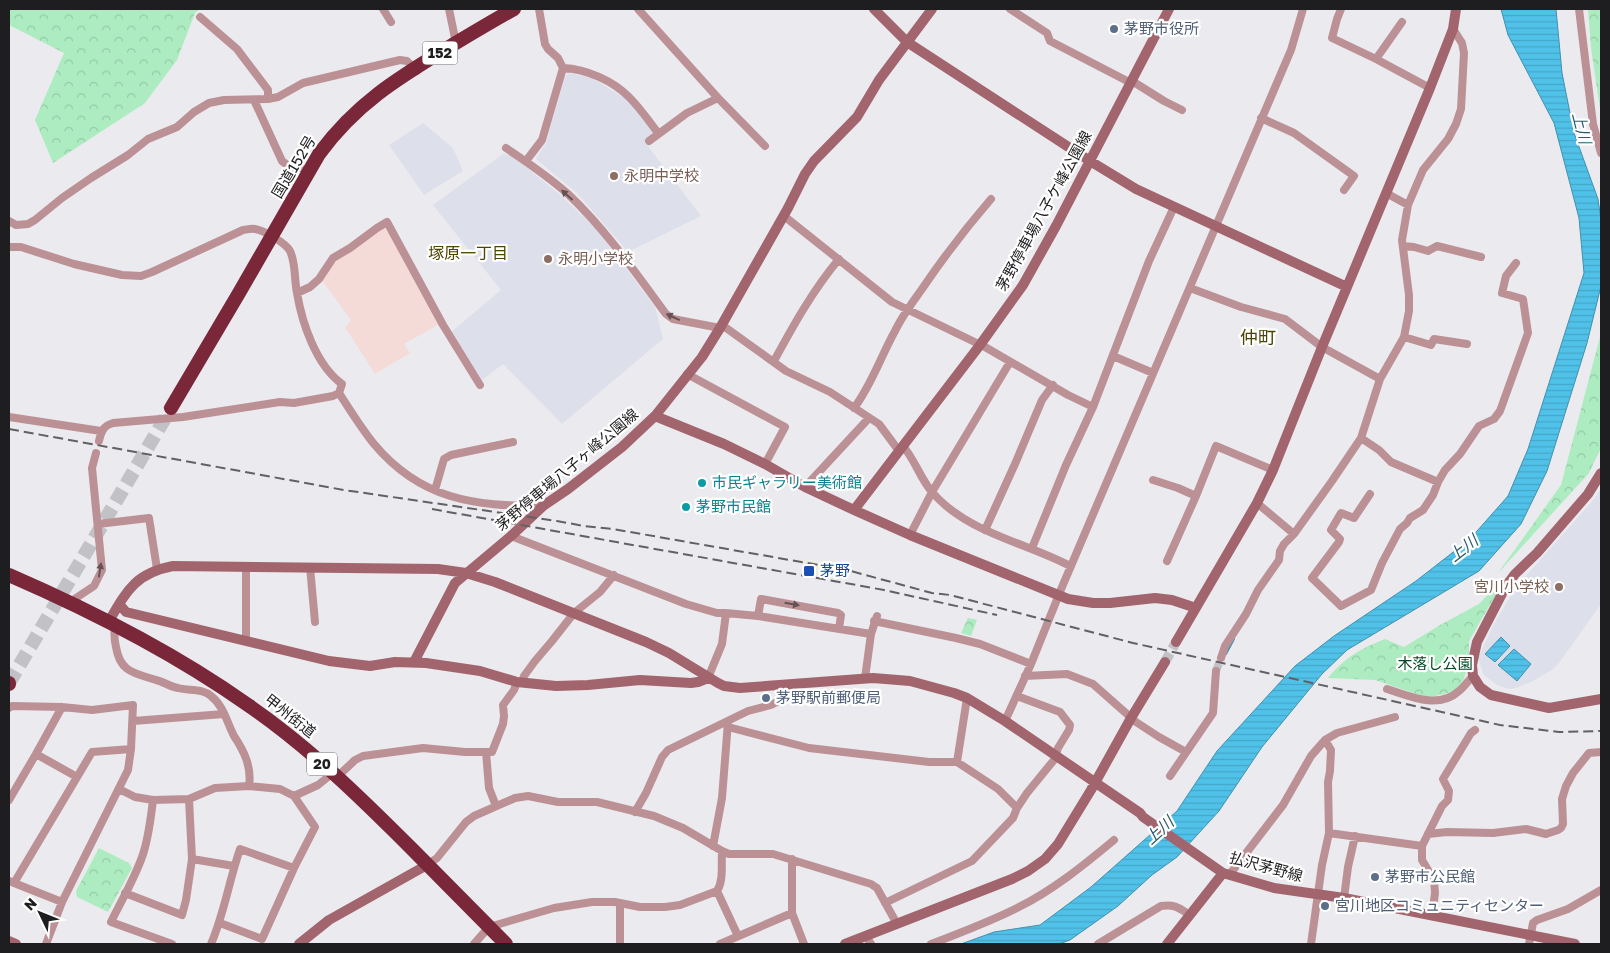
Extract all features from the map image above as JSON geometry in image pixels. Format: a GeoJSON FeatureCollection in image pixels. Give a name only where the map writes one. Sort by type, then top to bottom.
{"type":"FeatureCollection","features":[{"type":"Feature","properties":{"kind":"highway","name":"国道152号"},"geometry":{"type":"LineString","coordinates":[[170,408],[319,154],[334,134],[358,109],[374,96],[417,70],[456,43],[514,9]]}},
{"type":"Feature","properties":{"kind":"highway","name":"甲州街道"},"geometry":{"type":"LineString","coordinates":[[9,575],[112,622],[182,662],[249,705],[292,738],[335,775],[506,944]]}},
{"type":"Feature","properties":{"kind":"street"},"geometry":{"type":"LineString","coordinates":[[383,9],[391,22]]}},
{"type":"Feature","properties":{"kind":"street"},"geometry":{"type":"LineString","coordinates":[[449,9],[456,43]]}},
{"type":"Feature","properties":{"kind":"street"},"geometry":{"type":"LineString","coordinates":[[526,161],[542,140],[563,68],[558,58],[548,50],[545,44],[539,9]]}},
{"type":"Feature","properties":{"kind":"street"},"geometry":{"type":"LineString","coordinates":[[638,9],[718,98],[765,146]]}},
{"type":"Feature","properties":{"kind":"street"},"geometry":{"type":"LineString","coordinates":[[874,9],[907,42],[1136,189],[1347,287]]}},
{"type":"Feature","properties":{"kind":"street"},"geometry":{"type":"LineString","coordinates":[[655,416],[702,357],[784,216],[805,174],[814,161],[857,117],[879,80],[932,9]]}},
{"type":"Feature","properties":{"kind":"street"},"geometry":{"type":"LineString","coordinates":[[1010,9],[1047,33],[1050,41],[1132,82],[1182,110]]}},
{"type":"Feature","properties":{"kind":"street","name":"茅野停車場八子ケ峰公園線"},"geometry":{"type":"LineString","coordinates":[[854,510],[980,345],[1023,285],[1169,9]]}},
{"type":"Feature","properties":{"kind":"street"},"geometry":{"type":"LineString","coordinates":[[1005,721],[1031,664],[1070,566],[1291,50],[1303,9]]}},
{"type":"Feature","properties":{"kind":"street"},"geometry":{"type":"LineString","coordinates":[[1176,642],[1257,503],[1273,470],[1322,346],[1430,88],[1453,29],[1456,9]]}},
{"type":"Feature","properties":{"kind":"street"},"geometry":{"type":"LineString","coordinates":[[1579,9],[1593,124],[1601,153]]}},
{"type":"Feature","properties":{"kind":"street"},"geometry":{"type":"LineString","coordinates":[[1338,10],[1332,38],[1376,58],[1430,88]]}},
{"type":"Feature","properties":{"kind":"street"},"geometry":{"type":"LineString","coordinates":[[200,17],[237,49],[268,90],[268,100]]}},
{"type":"Feature","properties":{"kind":"street"},"geometry":{"type":"LineString","coordinates":[[1376,58],[1402,22]]}},
{"type":"Feature","properties":{"kind":"street"},"geometry":{"type":"LineString","coordinates":[[1221,658],[1225,646],[1246,614],[1258,590],[1279,560],[1280,550],[1294,534],[1332,481],[1360,438],[1380,379],[1404,337],[1409,310],[1409,295],[1402,240],[1408,205],[1423,170],[1448,139],[1456,124],[1461,108],[1464,52],[1462,43],[1453,29]]}},
{"type":"Feature","properties":{"kind":"street"},"geometry":{"type":"LineString","coordinates":[[9,221],[16,225],[28,224],[35,220],[62,198],[148,140],[177,127],[202,106],[210,103],[224,100],[268,100],[303,83],[400,60],[407,61],[417,70]]}},
{"type":"Feature","properties":{"kind":"street"},"geometry":{"type":"LineString","coordinates":[[563,68],[594,75],[624,92],[658,134]]}},
{"type":"Feature","properties":{"kind":"street"},"geometry":{"type":"LineString","coordinates":[[649,141],[686,113],[718,98]]}},
{"type":"Feature","properties":{"kind":"street"},"geometry":{"type":"LineString","coordinates":[[254,100],[282,161],[290,168],[310,171]]}},
{"type":"Feature","properties":{"kind":"street"},"geometry":{"type":"LineString","coordinates":[[1261,118],[1294,133],[1354,176],[1344,190]]}},
{"type":"Feature","properties":{"kind":"street"},"geometry":{"type":"LineString","coordinates":[[506,148],[526,161],[567,194],[590,218],[666,314],[673,319],[721,326],[786,371],[830,392],[884,429],[932,492],[957,516],[984,530],[1032,548],[1070,566]]}},
{"type":"Feature","properties":{"kind":"street"},"geometry":{"type":"LineString","coordinates":[[1386,193],[1408,205]]}},
{"type":"Feature","properties":{"kind":"street"},"geometry":{"type":"LineString","coordinates":[[854,408],[864,396],[873,373],[895,330],[908,310],[960,235],[991,199]]}},
{"type":"Feature","properties":{"kind":"street"},"geometry":{"type":"LineString","coordinates":[[1032,548],[1066,465],[1093,407],[1146,268],[1174,207]]}},
{"type":"Feature","properties":{"kind":"street"},"geometry":{"type":"LineString","coordinates":[[784,216],[892,302],[980,345],[1093,407]]}},
{"type":"Feature","properties":{"kind":"street"},"geometry":{"type":"LineString","coordinates":[[297,294],[310,287],[333,258],[386,222],[443,325],[480,385]]}},
{"type":"Feature","properties":{"kind":"street"},"geometry":{"type":"LineString","coordinates":[[9,247],[21,247],[74,264],[131,276],[141,276],[152,272],[243,230],[255,229],[272,236],[289,249],[297,294],[309,337],[329,372],[342,384],[339,393],[333,396],[294,403],[280,402],[184,417],[112,423],[101,431],[99,441]]}},
{"type":"Feature","properties":{"kind":"street"},"geometry":{"type":"LineString","coordinates":[[1403,246],[1428,251],[1437,246],[1481,258]]}},
{"type":"Feature","properties":{"kind":"street"},"geometry":{"type":"LineString","coordinates":[[774,361],[794,324],[826,275],[839,259]]}},
{"type":"Feature","properties":{"kind":"street"},"geometry":{"type":"LineString","coordinates":[[1370,494],[1354,518],[1342,513],[1331,530],[1340,539],[1339,542],[1312,578],[1341,606],[1371,590],[1382,563],[1400,530],[1408,523],[1410,518],[1423,510],[1433,496],[1445,470],[1460,454],[1479,426],[1494,419],[1500,411],[1528,333],[1523,299],[1502,293],[1506,276],[1516,263]]}},
{"type":"Feature","properties":{"kind":"street"},"geometry":{"type":"LineString","coordinates":[[1190,288],[1240,307],[1285,319],[1322,346],[1380,379]]}},
{"type":"Feature","properties":{"kind":"street"},"geometry":{"type":"LineString","coordinates":[[1404,337],[1431,346],[1434,340],[1467,344]]}},
{"type":"Feature","properties":{"kind":"street"},"geometry":{"type":"LineString","coordinates":[[1113,356],[1153,373]]}},
{"type":"Feature","properties":{"kind":"street"},"geometry":{"type":"LineString","coordinates":[[910,535],[932,492],[1010,362]]}},
{"type":"Feature","properties":{"kind":"street"},"geometry":{"type":"LineString","coordinates":[[687,374],[785,427],[765,464]]}},
{"type":"Feature","properties":{"kind":"street"},"geometry":{"type":"LineString","coordinates":[[984,530],[1042,400],[1053,385]]}},
{"type":"Feature","properties":{"kind":"street"},"geometry":{"type":"LineString","coordinates":[[339,393],[374,444],[398,467],[421,484],[470,502],[504,506],[543,506]]}},
{"type":"Feature","properties":{"kind":"street","name":"茅野停車場八子ヶ峰公園線"},"geometry":{"type":"LineString","coordinates":[[414,662],[452,587],[543,506],[622,447],[655,416],[710,438],[765,464],[806,487],[910,535],[1068,599],[1093,603],[1110,603],[1155,598],[1172,600],[1196,608]]}},
{"type":"Feature","properties":{"kind":"street"},"geometry":{"type":"LineString","coordinates":[[9,417],[101,431]]}},
{"type":"Feature","properties":{"kind":"street"},"geometry":{"type":"LineString","coordinates":[[806,487],[869,418]]}},
{"type":"Feature","properties":{"kind":"street"},"geometry":{"type":"LineString","coordinates":[[1360,438],[1379,450],[1391,462],[1438,482]]}},
{"type":"Feature","properties":{"kind":"street"},"geometry":{"type":"LineString","coordinates":[[435,490],[444,459],[452,455],[513,442]]}},
{"type":"Feature","properties":{"kind":"street"},"geometry":{"type":"LineString","coordinates":[[1167,561],[1216,446],[1273,470]]}},
{"type":"Feature","properties":{"kind":"street"},"geometry":{"type":"LineString","coordinates":[[70,602],[78,595],[89,590],[100,576],[102,570],[92,468],[96,453]]}},
{"type":"Feature","properties":{"kind":"street"},"geometry":{"type":"LineString","coordinates":[[1601,473],[1588,494],[1506,586],[1477,642],[1472,665],[1473,676],[1480,687],[1491,695],[1549,708],[1601,699]]}},
{"type":"Feature","properties":{"kind":"street"},"geometry":{"type":"LineString","coordinates":[[1153,480],[1196,496]]}},
{"type":"Feature","properties":{"kind":"street"},"geometry":{"type":"LineString","coordinates":[[1257,503],[1294,534]]}},
{"type":"Feature","properties":{"kind":"street"},"geometry":{"type":"LineString","coordinates":[[98,524],[149,518],[158,569]]}},
{"type":"Feature","properties":{"kind":"street"},"geometry":{"type":"LineString","coordinates":[[511,536],[686,604],[717,613],[758,616],[870,634]]}},
{"type":"Feature","properties":{"kind":"street"},"geometry":{"type":"LineString","coordinates":[[249,786],[249,769],[244,752],[224,714],[211,695],[178,688],[136,674],[123,667],[118,657],[112,622],[119,604],[125,593],[137,582],[158,569],[173,566],[246,566],[438,569],[466,573],[495,582],[654,646],[724,686],[740,688],[864,678],[870,634],[876,618],[980,644],[1031,664]]}},
{"type":"Feature","properties":{"kind":"street"},"geometry":{"type":"LineString","coordinates":[[246,566],[246,640]]}},
{"type":"Feature","properties":{"kind":"street"},"geometry":{"type":"LineString","coordinates":[[310,567],[315,622]]}},
{"type":"Feature","properties":{"kind":"street"},"geometry":{"type":"LineString","coordinates":[[294,796],[318,785],[363,756],[424,748],[492,752],[503,724],[504,705],[519,682],[574,613],[600,592],[614,575]]}},
{"type":"Feature","properties":{"kind":"street"},"geometry":{"type":"LineString","coordinates":[[758,616],[761,599],[838,613],[841,615],[839,629]]}},
{"type":"Feature","properties":{"kind":"street"},"geometry":{"type":"LineString","coordinates":[[119,604],[126,612],[329,661],[358,666],[414,662],[480,671],[519,682],[556,686],[640,680],[691,683],[708,678],[722,644],[726,613]]}},
{"type":"Feature","properties":{"kind":"street"},"geometry":{"type":"LineString","coordinates":[[845,944],[1012,879],[1045,859],[1058,844],[1096,782],[1131,718],[1165,662]]}},
{"type":"Feature","properties":{"kind":"street"},"geometry":{"type":"LineString","coordinates":[[1170,776],[1213,713],[1216,670]]}},
{"type":"Feature","properties":{"kind":"street"},"geometry":{"type":"LineString","coordinates":[[1025,676],[1067,674],[1092,684],[1131,718],[1186,752]]}},
{"type":"Feature","properties":{"kind":"street"},"geometry":{"type":"LineString","coordinates":[[1386,689],[1424,701],[1437,700],[1454,695],[1473,676]]}},
{"type":"Feature","properties":{"kind":"street","name":"払沢茅野線"},"geometry":{"type":"LineString","coordinates":[[864,678],[910,681],[933,686],[967,698],[1096,782],[1140,813],[1142,817],[1226,873],[1274,888],[1344,898],[1432,916],[1529,940],[1575,944]]}},
{"type":"Feature","properties":{"kind":"street"},"geometry":{"type":"LineString","coordinates":[[635,812],[665,753],[728,724],[748,711],[771,705],[783,699],[789,694],[789,685]]}},
{"type":"Feature","properties":{"kind":"street"},"geometry":{"type":"LineString","coordinates":[[885,902],[972,861],[1013,818],[1017,808],[1054,760],[1070,725],[1060,712],[1017,696]]}},
{"type":"Feature","properties":{"kind":"street"},"geometry":{"type":"LineString","coordinates":[[957,762],[967,698]]}},
{"type":"Feature","properties":{"kind":"street"},"geometry":{"type":"LineString","coordinates":[[9,708],[12,706],[62,707],[92,710],[133,705],[128,770],[62,902],[46,944]]}},
{"type":"Feature","properties":{"kind":"street"},"geometry":{"type":"LineString","coordinates":[[9,800],[62,707]]}},
{"type":"Feature","properties":{"kind":"street"},"geometry":{"type":"LineString","coordinates":[[133,721],[224,714]]}},
{"type":"Feature","properties":{"kind":"street"},"geometry":{"type":"LineString","coordinates":[[1167,944],[1283,805],[1311,756],[1325,740],[1337,733],[1395,717]]}},
{"type":"Feature","properties":{"kind":"street"},"geometry":{"type":"LineString","coordinates":[[728,724],[809,748],[929,762],[957,762],[998,790],[1017,808]]}},
{"type":"Feature","properties":{"kind":"street"},"geometry":{"type":"LineString","coordinates":[[713,846],[722,798],[728,724]]}},
{"type":"Feature","properties":{"kind":"street"},"geometry":{"type":"LineString","coordinates":[[1432,916],[1435,893],[1434,880],[1422,860],[1422,846],[1442,806],[1448,800],[1449,791],[1443,779],[1471,733],[1475,730]]}},
{"type":"Feature","properties":{"kind":"street"},"geometry":{"type":"LineString","coordinates":[[1311,944],[1317,894],[1329,832],[1328,782],[1330,750],[1325,740]]}},
{"type":"Feature","properties":{"kind":"street"},"geometry":{"type":"LineString","coordinates":[[62,902],[11,882],[92,752],[130,749]]}},
{"type":"Feature","properties":{"kind":"street"},"geometry":{"type":"LineString","coordinates":[[486,752],[489,788],[496,806]]}},
{"type":"Feature","properties":{"kind":"street"},"geometry":{"type":"LineString","coordinates":[[1428,834],[1447,832],[1493,833],[1526,828],[1546,834],[1558,830],[1562,824],[1562,799],[1573,773],[1589,753],[1601,752]]}},
{"type":"Feature","properties":{"kind":"street"},"geometry":{"type":"LineString","coordinates":[[36,754],[77,777]]}},
{"type":"Feature","properties":{"kind":"street"},"geometry":{"type":"LineString","coordinates":[[119,789],[135,798],[153,800],[189,799],[214,788],[249,786],[280,789],[294,796],[315,827],[262,939],[220,923]]}},
{"type":"Feature","properties":{"kind":"street"},"geometry":{"type":"LineString","coordinates":[[299,944],[329,920],[427,865],[436,858],[466,822],[474,816],[514,798],[528,796],[558,802],[596,802],[654,816],[683,828],[722,852],[729,854],[773,854],[871,884],[877,888],[897,924]]}},
{"type":"Feature","properties":{"kind":"street"},"geometry":{"type":"LineString","coordinates":[[125,893],[182,915],[192,859],[189,799]]}},
{"type":"Feature","properties":{"kind":"street"},"geometry":{"type":"LineString","coordinates":[[153,800],[144,850],[111,922],[160,942],[172,944]]}},
{"type":"Feature","properties":{"kind":"street"},"geometry":{"type":"LineString","coordinates":[[1329,832],[1422,846]]}},
{"type":"Feature","properties":{"kind":"street"},"geometry":{"type":"LineString","coordinates":[[1344,898],[1355,836]]}},
{"type":"Feature","properties":{"kind":"street"},"geometry":{"type":"LineString","coordinates":[[932,944],[1017,908],[1048,890],[1114,840]]}},
{"type":"Feature","properties":{"kind":"street"},"geometry":{"type":"LineString","coordinates":[[211,944],[220,923],[240,849],[294,868]]}},
{"type":"Feature","properties":{"kind":"street"},"geometry":{"type":"LineString","coordinates":[[474,944],[489,927],[554,908],[592,902],[615,902],[640,907],[680,905],[717,891],[720,886],[722,852]]}},
{"type":"Feature","properties":{"kind":"street"},"geometry":{"type":"LineString","coordinates":[[192,859],[234,866]]}},
{"type":"Feature","properties":{"kind":"street"},"geometry":{"type":"LineString","coordinates":[[792,859],[792,913],[804,944]]}},
{"type":"Feature","properties":{"kind":"street"},"geometry":{"type":"LineString","coordinates":[[1529,940],[1533,923],[1537,920],[1568,909],[1601,890]]}},
{"type":"Feature","properties":{"kind":"street"},"geometry":{"type":"LineString","coordinates":[[717,891],[738,936]]}},
{"type":"Feature","properties":{"kind":"street"},"geometry":{"type":"LineString","coordinates":[[620,904],[620,944]]}},
{"type":"Feature","properties":{"kind":"street"},"geometry":{"type":"LineString","coordinates":[[1098,944],[1161,906],[1171,904],[1190,915]]}},
{"type":"Feature","properties":{"kind":"street"},"geometry":{"type":"LineString","coordinates":[[720,944],[792,913]]}},
{"type":"Feature","properties":{"kind":"street"},"geometry":{"type":"LineString","coordinates":[[1176,932],[1177,944]]}},
{"type":"Feature","properties":{"kind":"street"},"geometry":{"type":"LineString","coordinates":[[9,941],[16,944]]}},
{"type":"Feature","properties":{"kind":"shaded area","name":"永明中学校"},"geometry":{"type":"Polygon","coordinates":[[[569,73],[592,78],[628,100],[653,133],[644,141],[701,216],[628,252],[577,193],[536,159],[546,143],[565,76],[569,73]]]}},
{"type":"Feature","properties":{"kind":"shaded area"},"geometry":{"type":"Polygon","coordinates":[[[423,123],[453,148],[463,171],[424,195],[389,145],[423,123]]]}},
{"type":"Feature","properties":{"kind":"shaded area","name":"永明小学校"},"geometry":{"type":"Polygon","coordinates":[[[503,154],[511,155],[559,194],[596,228],[655,307],[663,339],[562,424],[503,364],[482,380],[451,332],[501,290],[433,205],[503,154]]]}},
{"type":"Feature","properties":{"kind":"shaded area"},"geometry":{"type":"Polygon","coordinates":[[[385,226],[438,325],[404,344],[410,353],[375,374],[345,327],[351,320],[321,279],[337,259],[385,226]]]}},
{"type":"Feature","properties":{"kind":"shaded area","name":"宮川小学校"},"geometry":{"type":"Polygon","coordinates":[[[1601,489],[1601,604],[1552,670],[1516,688],[1509,689],[1497,685],[1484,675],[1478,658],[1494,624],[1510,597],[1525,577],[1601,489]]]}},
{"type":"Feature","properties":{"kind":"green space"},"geometry":{"type":"Polygon","coordinates":[[[9,9],[200,9],[195,13],[177,60],[145,103],[53,163],[35,120],[64,53],[9,25],[9,9]]]}},
{"type":"Feature","properties":{"kind":"green space"},"geometry":{"type":"Polygon","coordinates":[[[1588,9],[1601,9],[1601,116],[1591,48],[1588,9]]]}},
{"type":"Feature","properties":{"kind":"green space"},"geometry":{"type":"Polygon","coordinates":[[[1601,333],[1601,448],[1589,473],[1498,573],[1561,485],[1601,333]]]}},
{"type":"Feature","properties":{"kind":"green space","name":"木落し公園"},"geometry":{"type":"Polygon","coordinates":[[[1494,588],[1499,589],[1469,641],[1469,660],[1464,679],[1451,692],[1428,698],[1375,680],[1328,678],[1341,664],[1368,646],[1385,639],[1404,647],[1479,604],[1494,588]]]}},
{"type":"Feature","properties":{"kind":"green space"},"geometry":{"type":"Polygon","coordinates":[[[968,618],[977,620],[971,636],[961,633],[968,618]]]}},
{"type":"Feature","properties":{"kind":"green space"},"geometry":{"type":"Polygon","coordinates":[[[99,848],[129,863],[132,868],[108,912],[77,897],[76,891],[99,848]]]}},
{"type":"Feature","properties":{"kind":"water","name":"上川"},"geometry":{"type":"Polygon","coordinates":[[[1501,9],[1556,9],[1562,73],[1574,133],[1598,199],[1601,220],[1601,286],[1587,343],[1547,471],[1521,524],[1479,571],[1347,650],[1322,674],[1262,747],[1219,811],[1177,857],[1152,875],[1118,906],[1070,940],[1059,944],[961,944],[994,932],[1040,925],[1091,887],[1177,811],[1217,751],[1295,666],[1334,636],[1416,581],[1470,539],[1508,496],[1528,449],[1584,273],[1579,218],[1554,123],[1508,35],[1501,9]]]}},
{"type":"Feature","properties":{"kind":"water"},"geometry":{"type":"Polygon","coordinates":[[[1501,637],[1510,646],[1495,662],[1485,654],[1501,637]]]}},
{"type":"Feature","properties":{"kind":"water"},"geometry":{"type":"Polygon","coordinates":[[[1514,649],[1531,664],[1517,681],[1498,665],[1514,649]]]}},
{"type":"Feature","properties":{"kind":"waterway"},"geometry":{"type":"LineString","coordinates":[[1226,654],[1234,639]]}},
{"type":"Feature","properties":{"kind":"tunnel"},"geometry":{"type":"LineString","coordinates":[[9,683],[171,408]]}},
{"type":"Feature","properties":{"kind":"tunnel"},"geometry":{"type":"LineString","coordinates":[[1165,662],[1176,642]]}},
{"type":"Feature","properties":{"kind":"tunnel"},"geometry":{"type":"LineString","coordinates":[[1216,671],[1221,658]]}},
{"type":"Feature","properties":{"kind":"railway"},"geometry":{"type":"LineString","coordinates":[[9,429],[344,490],[613,529],[847,570],[1133,643],[1500,725],[1559,732],[1601,731]]}},
{"type":"Feature","properties":{"kind":"railway"},"geometry":{"type":"LineString","coordinates":[[432,509],[884,590],[997,615]]}},
{"type":"Feature","properties":{"kind":"place","name":"茅野市役所"},"geometry":{"type":"Point","coordinates":[1114,29]}},
{"type":"Feature","properties":{"kind":"place","name":"永明中学校"},"geometry":{"type":"Point","coordinates":[614,176]}},
{"type":"Feature","properties":{"kind":"place","name":"永明小学校"},"geometry":{"type":"Point","coordinates":[548,259]}},
{"type":"Feature","properties":{"kind":"place","name":"市民ギャラリー美術館"},"geometry":{"type":"Point","coordinates":[702,483]}},
{"type":"Feature","properties":{"kind":"place","name":"茅野市民館"},"geometry":{"type":"Point","coordinates":[686,507]}},
{"type":"Feature","properties":{"kind":"place","name":"茅野"},"geometry":{"type":"Point","coordinates":[809,571]}},
{"type":"Feature","properties":{"kind":"place","name":"宮川小学校"},"geometry":{"type":"Point","coordinates":[1559,587]}},
{"type":"Feature","properties":{"kind":"place","name":"茅野駅前郵便局"},"geometry":{"type":"Point","coordinates":[766,698]}},
{"type":"Feature","properties":{"kind":"place","name":"茅野市公民館"},"geometry":{"type":"Point","coordinates":[1375,877]}},
{"type":"Feature","properties":{"kind":"place","name":"宮川地区コミュニティセンター"},"geometry":{"type":"Point","coordinates":[1325,906]}},
{"type":"Feature","properties":{"kind":"district","name":"塚原一丁目"},"geometry":{"type":"Point","coordinates":[468,253]}},
{"type":"Feature","properties":{"kind":"district","name":"仲町"},"geometry":{"type":"Point","coordinates":[1258,338]}}]}
